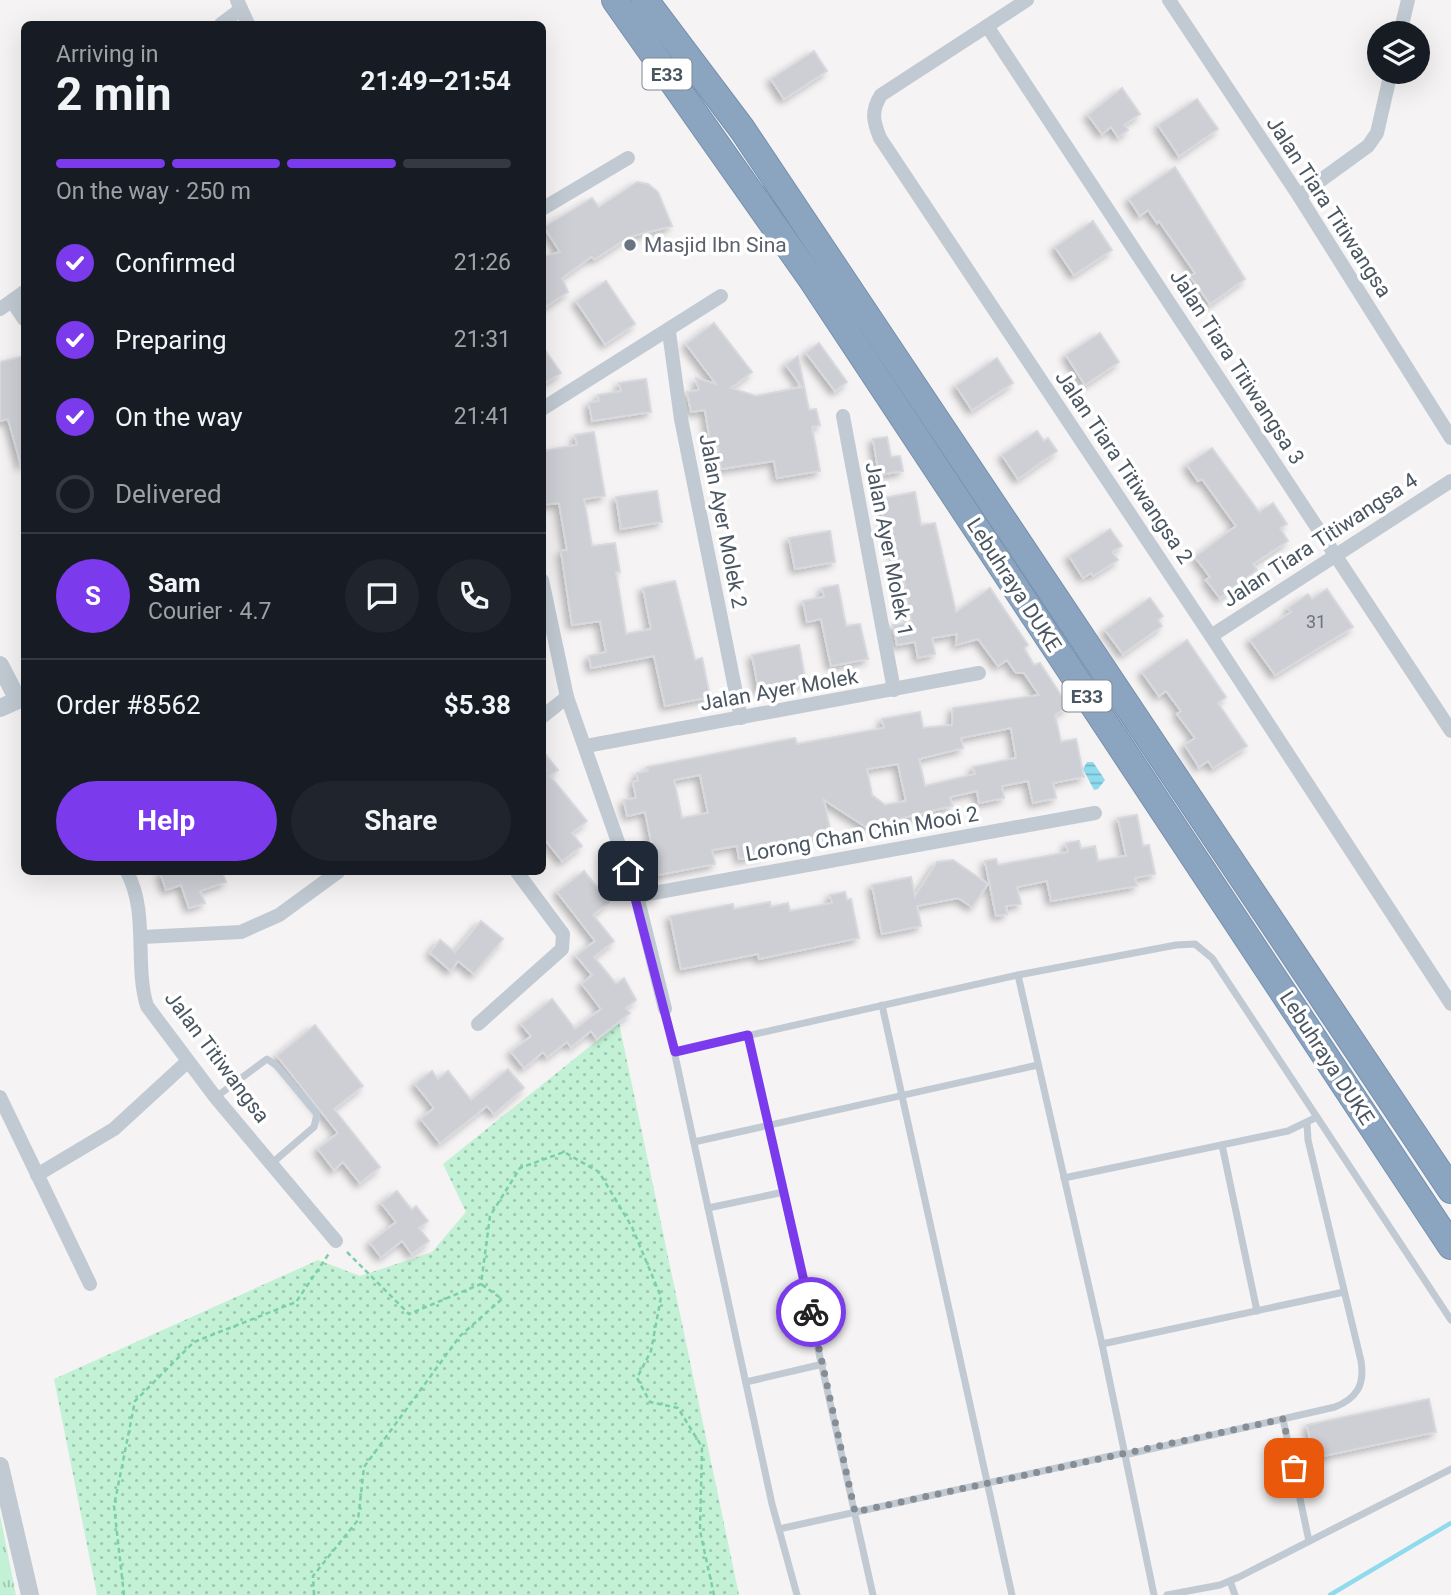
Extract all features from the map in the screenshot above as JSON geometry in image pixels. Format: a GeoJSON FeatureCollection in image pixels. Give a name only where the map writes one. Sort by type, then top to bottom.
{"type":"FeatureCollection","features":[{"type":"Feature","properties":{"kind":"highway","name":"Lebuhraya DUKE"},"geometry":{"type":"LineString","coordinates":[[615,0],[812,280],[1451,1246]]}},
{"type":"Feature","properties":{"kind":"highway","name":"Lebuhraya DUKE"},"geometry":{"type":"LineString","coordinates":[[645,0],[742,129],[1451,1190]]}},
{"type":"Feature","properties":{"kind":"highway"},"geometry":{"type":"LineString","coordinates":[[668,0],[742,129]]}},
{"type":"Feature","properties":{"kind":"street","name":"Jalan Tiara Titiwangsa 2"},"geometry":{"type":"LineString","coordinates":[[1027,0],[887,90],[873,108],[873,122],[880,138],[1211,636],[1451,1004]]}},
{"type":"Feature","properties":{"kind":"street"},"geometry":{"type":"LineString","coordinates":[[1403,21],[1408,0]]}},
{"type":"Feature","properties":{"kind":"street","name":"Jalan Tiara Titiwangsa"},"geometry":{"type":"LineString","coordinates":[[1172,1],[1299,196],[1451,438]]}},
{"type":"Feature","properties":{"kind":"street"},"geometry":{"type":"LineString","coordinates":[[224,21],[239,5],[247,21]]}},
{"type":"Feature","properties":{"kind":"street","name":"Jalan Tiara Titiwangsa 3"},"geometry":{"type":"LineString","coordinates":[[987,26],[1451,731]]}},
{"type":"Feature","properties":{"kind":"street"},"geometry":{"type":"LineString","coordinates":[[1299,196],[1368,146],[1377,133],[1388,84]]}},
{"type":"Feature","properties":{"kind":"street"},"geometry":{"type":"LineString","coordinates":[[546,207],[628,158]]}},
{"type":"Feature","properties":{"kind":"street"},"geometry":{"type":"LineString","coordinates":[[21,294],[6,305],[21,317]]}},
{"type":"Feature","properties":{"kind":"street"},"geometry":{"type":"LineString","coordinates":[[546,407],[669,332],[721,296]]}},
{"type":"Feature","properties":{"kind":"street","name":"Jalan Ayer Molek 2"},"geometry":{"type":"LineString","coordinates":[[669,332],[681,419],[741,718]]}},
{"type":"Feature","properties":{"kind":"street","name":"Jalan Ayer Molek 1"},"geometry":{"type":"LineString","coordinates":[[843,416],[894,690]]}},
{"type":"Feature","properties":{"kind":"street","name":"Jalan Tiara Titiwangsa 4"},"geometry":{"type":"LineString","coordinates":[[1211,636],[1451,481]]}},
{"type":"Feature","properties":{"kind":"street"},"geometry":{"type":"LineString","coordinates":[[546,599],[567,697],[637,896],[666,1009]]}},
{"type":"Feature","properties":{"kind":"street"},"geometry":{"type":"LineString","coordinates":[[0,665],[21,700]]}},
{"type":"Feature","properties":{"kind":"street","name":"Jalan Ayer Molek"},"geometry":{"type":"LineString","coordinates":[[586,746],[979,673]]}},
{"type":"Feature","properties":{"kind":"street"},"geometry":{"type":"LineString","coordinates":[[546,714],[567,697]]}},
{"type":"Feature","properties":{"kind":"street"},"geometry":{"type":"LineString","coordinates":[[0,708],[21,702]]}},
{"type":"Feature","properties":{"kind":"street","name":"Lorong Chan Chin Mooi 2"},"geometry":{"type":"LineString","coordinates":[[637,896],[1095,813]]}},
{"type":"Feature","properties":{"kind":"street","name":"Jalan Titiwangsa"},"geometry":{"type":"LineString","coordinates":[[128,875],[142,937],[143,992],[147,1006],[187,1062],[336,1241]]}},
{"type":"Feature","properties":{"kind":"street"},"geometry":{"type":"LineString","coordinates":[[142,937],[241,932],[279,915],[334,875]]}},
{"type":"Feature","properties":{"kind":"street"},"geometry":{"type":"LineString","coordinates":[[478,1024],[562,949],[563,934],[519,875]]}},
{"type":"Feature","properties":{"kind":"street"},"geometry":{"type":"LineString","coordinates":[[37,1175],[114,1129],[187,1062]]}},
{"type":"Feature","properties":{"kind":"street"},"geometry":{"type":"LineString","coordinates":[[0,1097],[90,1284]]}},
{"type":"Feature","properties":{"kind":"street"},"geometry":{"type":"LineString","coordinates":[[0,1466],[13,1533],[30,1595]]}},
{"type":"Feature","properties":{"kind":"lane"},"geometry":{"type":"LineString","coordinates":[[675,1052],[1018,975],[1176,945],[1195,944],[1212,958],[1451,1320]]}},
{"type":"Feature","properties":{"kind":"lane"},"geometry":{"type":"LineString","coordinates":[[1018,975],[1154,1595]]}},
{"type":"Feature","properties":{"kind":"lane"},"geometry":{"type":"LineString","coordinates":[[882,1005],[1012,1595]]}},
{"type":"Feature","properties":{"kind":"lane"},"geometry":{"type":"LineString","coordinates":[[666,1009],[779,1530],[797,1595]]}},
{"type":"Feature","properties":{"kind":"lane"},"geometry":{"type":"LineString","coordinates":[[748,1035],[873,1595]]}},
{"type":"Feature","properties":{"kind":"lane"},"geometry":{"type":"LineString","coordinates":[[216,1098],[260,1062],[267,1059],[277,1066],[317,1114],[317,1119],[314,1127],[271,1164]]}},
{"type":"Feature","properties":{"kind":"lane"},"geometry":{"type":"LineString","coordinates":[[694,1142],[1038,1065]]}},
{"type":"Feature","properties":{"kind":"lane"},"geometry":{"type":"LineString","coordinates":[[1064,1178],[1222,1145],[1307,1124],[1317,1117]]}},
{"type":"Feature","properties":{"kind":"lane"},"geometry":{"type":"LineString","coordinates":[[779,1530],[1283,1419],[1343,1404],[1352,1399],[1362,1384],[1361,1361],[1307,1124]]}},
{"type":"Feature","properties":{"kind":"lane"},"geometry":{"type":"LineString","coordinates":[[1222,1145],[1257,1311]]}},
{"type":"Feature","properties":{"kind":"lane"},"geometry":{"type":"LineString","coordinates":[[708,1208],[783,1192]]}},
{"type":"Feature","properties":{"kind":"lane"},"geometry":{"type":"LineString","coordinates":[[1101,1344],[1344,1292]]}},
{"type":"Feature","properties":{"kind":"lane"},"geometry":{"type":"LineString","coordinates":[[746,1381],[823,1364]]}},
{"type":"Feature","properties":{"kind":"lane"},"geometry":{"type":"LineString","coordinates":[[1283,1419],[1309,1541]]}},
{"type":"Feature","properties":{"kind":"lane"},"geometry":{"type":"LineString","coordinates":[[1167,1595],[1230,1581],[1451,1469]]}},
{"type":"Feature","properties":{"kind":"lane"},"geometry":{"type":"LineString","coordinates":[[1230,1581],[1235,1595]]}},
{"type":"Feature","properties":{"kind":"path"},"geometry":{"type":"LineString","coordinates":[[481,1284],[490,1216],[520,1168],[564,1152],[599,1172],[632,1227],[661,1297],[651,1351],[637,1378],[650,1402],[678,1408],[702,1447],[699,1531],[713,1595]]}},
{"type":"Feature","properties":{"kind":"path"},"geometry":{"type":"LineString","coordinates":[[124,1595],[114,1506],[135,1401],[194,1342],[296,1302],[323,1267],[336,1241],[409,1314],[481,1284]]}},
{"type":"Feature","properties":{"kind":"path"},"geometry":{"type":"LineString","coordinates":[[313,1595],[313,1576],[358,1520],[364,1467],[460,1336],[502,1299],[481,1284]]}},
{"type":"Feature","properties":{"kind":"green space"},"geometry":{"type":"Polygon","coordinates":[[[619,1023],[739,1595],[97,1595],[54,1379],[318,1260],[360,1276],[432,1252],[466,1212],[443,1164],[619,1023]]]}},
{"type":"Feature","properties":{"kind":"green space"},"geometry":{"type":"Polygon","coordinates":[[[0,1515],[16,1595],[0,1595],[0,1515]]]}},
{"type":"Feature","properties":{"kind":"water"},"geometry":{"type":"Polygon","coordinates":[[[1087,762],[1093,762],[1105,780],[1098,789],[1094,790],[1083,769],[1087,762]]]}},
{"type":"Feature","properties":{"kind":"building"},"geometry":{"type":"Polygon","coordinates":[[[814,51],[827,71],[784,99],[771,79],[814,51]]]}},
{"type":"Feature","properties":{"kind":"building"},"geometry":{"type":"Polygon","coordinates":[[[1122,88],[1140,114],[1124,125],[1128,130],[1118,137],[1111,127],[1102,134],[1088,115],[1122,88]]]}},
{"type":"Feature","properties":{"kind":"building"},"geometry":{"type":"Polygon","coordinates":[[[1197,99],[1218,129],[1179,156],[1158,125],[1197,99]]]}},
{"type":"Feature","properties":{"kind":"building"},"geometry":{"type":"Polygon","coordinates":[[[1175,167],[1245,279],[1210,304],[1190,276],[1195,273],[1159,221],[1157,223],[1148,210],[1140,216],[1129,199],[1175,167]]]}},
{"type":"Feature","properties":{"kind":"building"},"geometry":{"type":"Polygon","coordinates":[[[637,182],[648,184],[658,192],[672,226],[629,237],[595,259],[591,257],[562,278],[568,292],[546,306],[546,256],[560,252],[546,226],[592,198],[599,207],[637,182]]]}},
{"type":"Feature","properties":{"kind":"building"},"geometry":{"type":"Polygon","coordinates":[[[1093,221],[1112,250],[1074,275],[1055,247],[1093,221]]]}},
{"type":"Feature","properties":{"kind":"building"},"geometry":{"type":"Polygon","coordinates":[[[606,281],[635,324],[605,344],[576,301],[606,281]]]}},
{"type":"Feature","properties":{"kind":"building"},"geometry":{"type":"Polygon","coordinates":[[[714,323],[752,372],[731,388],[756,396],[802,387],[786,365],[798,356],[809,410],[816,409],[820,425],[812,427],[820,471],[777,478],[774,461],[721,469],[718,447],[711,448],[705,410],[691,412],[687,392],[699,390],[696,378],[716,384],[686,344],[714,323]]]}},
{"type":"Feature","properties":{"kind":"building"},"geometry":{"type":"Polygon","coordinates":[[[1100,333],[1119,362],[1085,385],[1066,355],[1100,333]]]}},
{"type":"Feature","properties":{"kind":"building"},"geometry":{"type":"Polygon","coordinates":[[[819,343],[847,382],[835,391],[806,353],[819,343]]]}},
{"type":"Feature","properties":{"kind":"building"},"geometry":{"type":"Polygon","coordinates":[[[546,352],[561,373],[546,382],[546,352]]]}},
{"type":"Feature","properties":{"kind":"building"},"geometry":{"type":"Polygon","coordinates":[[[21,357],[21,465],[8,419],[0,421],[0,362],[21,357]]]}},
{"type":"Feature","properties":{"kind":"building"},"geometry":{"type":"Polygon","coordinates":[[[997,358],[1013,383],[972,410],[956,386],[997,358]]]}},
{"type":"Feature","properties":{"kind":"building"},"geometry":{"type":"Polygon","coordinates":[[[646,379],[651,412],[592,421],[589,403],[599,401],[598,395],[621,391],[619,383],[646,379]]]}},
{"type":"Feature","properties":{"kind":"building"},"geometry":{"type":"Polygon","coordinates":[[[1037,431],[1044,441],[1048,438],[1057,451],[1018,479],[1002,455],[1037,431]]]}},
{"type":"Feature","properties":{"kind":"building"},"geometry":{"type":"Polygon","coordinates":[[[594,432],[605,496],[584,499],[592,546],[615,543],[620,572],[616,572],[626,634],[651,629],[643,588],[675,581],[695,660],[702,658],[710,697],[665,706],[654,656],[591,668],[589,656],[606,652],[600,621],[572,625],[561,551],[567,550],[559,503],[546,505],[546,450],[577,445],[575,435],[594,432]]]}},
{"type":"Feature","properties":{"kind":"building"},"geometry":{"type":"Polygon","coordinates":[[[887,437],[891,457],[900,456],[903,471],[879,475],[873,439],[887,437]]]}},
{"type":"Feature","properties":{"kind":"building"},"geometry":{"type":"Polygon","coordinates":[[[1212,448],[1259,512],[1273,503],[1287,524],[1280,528],[1288,541],[1253,564],[1257,570],[1220,598],[1206,580],[1210,577],[1195,557],[1236,526],[1202,479],[1198,481],[1187,465],[1212,448]]]}},
{"type":"Feature","properties":{"kind":"building"},"geometry":{"type":"Polygon","coordinates":[[[657,491],[662,522],[621,529],[616,497],[657,491]]]}},
{"type":"Feature","properties":{"kind":"building"},"geometry":{"type":"Polygon","coordinates":[[[915,492],[921,525],[935,523],[956,612],[990,588],[1028,645],[1024,648],[1034,665],[1040,663],[1068,706],[1055,715],[1061,742],[1076,739],[1084,777],[1053,783],[1056,798],[1033,803],[1028,781],[1002,786],[1004,798],[979,803],[977,791],[950,797],[952,806],[866,827],[824,800],[831,834],[765,847],[766,854],[739,859],[737,846],[712,850],[715,864],[658,875],[645,812],[627,816],[624,800],[636,798],[633,782],[638,781],[637,773],[648,771],[647,767],[795,738],[797,744],[884,728],[882,719],[920,712],[923,728],[952,725],[953,708],[1039,695],[1024,673],[1016,673],[1007,660],[998,666],[978,639],[956,645],[957,634],[932,638],[935,654],[918,658],[915,642],[897,645],[893,625],[911,622],[901,562],[897,562],[894,548],[891,548],[879,499],[915,492]],[[1011,728],[961,738],[963,748],[919,759],[925,786],[975,774],[973,767],[1016,758],[1011,728]],[[898,764],[867,769],[872,795],[885,805],[906,801],[898,764]],[[700,775],[674,780],[682,818],[708,813],[700,775]]]}},
{"type":"Feature","properties":{"kind":"building"},"geometry":{"type":"Polygon","coordinates":[[[1110,529],[1122,546],[1112,552],[1118,560],[1093,576],[1091,573],[1083,578],[1069,556],[1110,529]]]}},
{"type":"Feature","properties":{"kind":"building"},"geometry":{"type":"Polygon","coordinates":[[[830,531],[835,562],[795,569],[789,538],[830,531]]]}},
{"type":"Feature","properties":{"kind":"building"},"geometry":{"type":"Polygon","coordinates":[[[838,585],[846,626],[860,624],[868,659],[831,666],[821,619],[807,622],[803,601],[824,597],[822,588],[838,585]]]}},
{"type":"Feature","properties":{"kind":"building"},"geometry":{"type":"Polygon","coordinates":[[[1327,589],[1353,627],[1275,675],[1250,640],[1291,612],[1288,608],[1308,594],[1312,599],[1327,589]]]}},
{"type":"Feature","properties":{"kind":"building"},"geometry":{"type":"Polygon","coordinates":[[[1150,598],[1163,616],[1158,620],[1162,626],[1123,654],[1105,630],[1150,598]]]}},
{"type":"Feature","properties":{"kind":"building"},"geometry":{"type":"Polygon","coordinates":[[[1187,640],[1226,697],[1218,703],[1247,746],[1213,768],[1208,761],[1199,767],[1185,745],[1195,738],[1177,714],[1181,711],[1166,691],[1159,696],[1142,672],[1187,640]]]}},
{"type":"Feature","properties":{"kind":"building"},"geometry":{"type":"Polygon","coordinates":[[[799,645],[806,683],[759,692],[752,655],[799,645]]]}},
{"type":"Feature","properties":{"kind":"building"},"geometry":{"type":"Polygon","coordinates":[[[546,755],[558,770],[550,776],[587,821],[572,833],[582,846],[562,861],[546,841],[546,755]]]}},
{"type":"Feature","properties":{"kind":"building"},"geometry":{"type":"Polygon","coordinates":[[[1137,815],[1143,846],[1149,845],[1155,874],[1135,878],[1137,886],[1051,901],[1047,881],[1017,887],[1021,904],[1006,906],[1007,914],[996,916],[985,861],[996,859],[998,865],[1068,852],[1066,843],[1079,841],[1081,849],[1095,846],[1098,861],[1126,856],[1118,818],[1137,815]]]}},
{"type":"Feature","properties":{"kind":"building"},"geometry":{"type":"Polygon","coordinates":[[[953,860],[988,884],[972,907],[958,898],[917,906],[921,926],[882,934],[872,885],[911,877],[915,896],[937,862],[953,860]]]}},
{"type":"Feature","properties":{"kind":"building"},"geometry":{"type":"Polygon","coordinates":[[[584,871],[609,902],[593,915],[614,941],[594,957],[616,984],[624,978],[636,1000],[626,1008],[630,1013],[597,1039],[591,1031],[571,1047],[567,1042],[547,1057],[543,1052],[524,1068],[511,1052],[531,1036],[521,1024],[552,999],[575,1029],[601,1009],[582,984],[592,975],[576,956],[595,941],[557,892],[584,871]]]}},
{"type":"Feature","properties":{"kind":"building"},"geometry":{"type":"Polygon","coordinates":[[[161,875],[223,875],[226,882],[200,891],[205,903],[189,908],[181,885],[166,890],[161,875]]]}},
{"type":"Feature","properties":{"kind":"building"},"geometry":{"type":"Polygon","coordinates":[[[845,892],[847,900],[851,899],[859,938],[759,959],[758,954],[681,969],[670,916],[733,904],[734,909],[770,902],[771,907],[788,903],[790,911],[832,903],[830,895],[845,892]]]}},
{"type":"Feature","properties":{"kind":"building"},"geometry":{"type":"Polygon","coordinates":[[[481,921],[503,939],[474,974],[458,961],[451,971],[430,953],[440,940],[455,952],[481,921]]]}},
{"type":"Feature","properties":{"kind":"building"},"geometry":{"type":"Polygon","coordinates":[[[315,1025],[363,1086],[334,1109],[380,1167],[360,1183],[343,1162],[334,1170],[318,1149],[338,1133],[277,1056],[315,1025]]]}},
{"type":"Feature","properties":{"kind":"building"},"geometry":{"type":"Polygon","coordinates":[[[508,1069],[524,1088],[494,1114],[487,1106],[440,1143],[421,1119],[434,1108],[415,1084],[432,1071],[438,1079],[448,1071],[471,1100],[508,1069]]]}},
{"type":"Feature","properties":{"kind":"building"},"geometry":{"type":"Polygon","coordinates":[[[397,1191],[412,1210],[416,1206],[428,1221],[419,1228],[429,1241],[412,1254],[402,1241],[381,1257],[370,1243],[396,1222],[381,1203],[397,1191]]]}},
{"type":"Feature","properties":{"kind":"building"},"geometry":{"type":"Polygon","coordinates":[[[1429,1399],[1436,1432],[1314,1458],[1307,1425],[1429,1399]]]}},
{"type":"Feature","properties":{"kind":"waterway"},"geometry":{"type":"LineString","coordinates":[[1330,1595],[1451,1523]]}},
{"type":"Feature","properties":{"kind":"way so far"},"geometry":{"type":"LineString","coordinates":[[811,1312],[855,1512],[1283,1419],[1294,1468]]}},
{"type":"Feature","properties":{"kind":"place","name":"Masjid Ibn Sina"},"geometry":{"type":"Point","coordinates":[630,245]}},
{"type":"Feature","properties":{"kind":"route"},"geometry":{"type":"LineString","coordinates":[[628,871],[637,896],[675,1052],[748,1035],[811,1312]]}}]}
